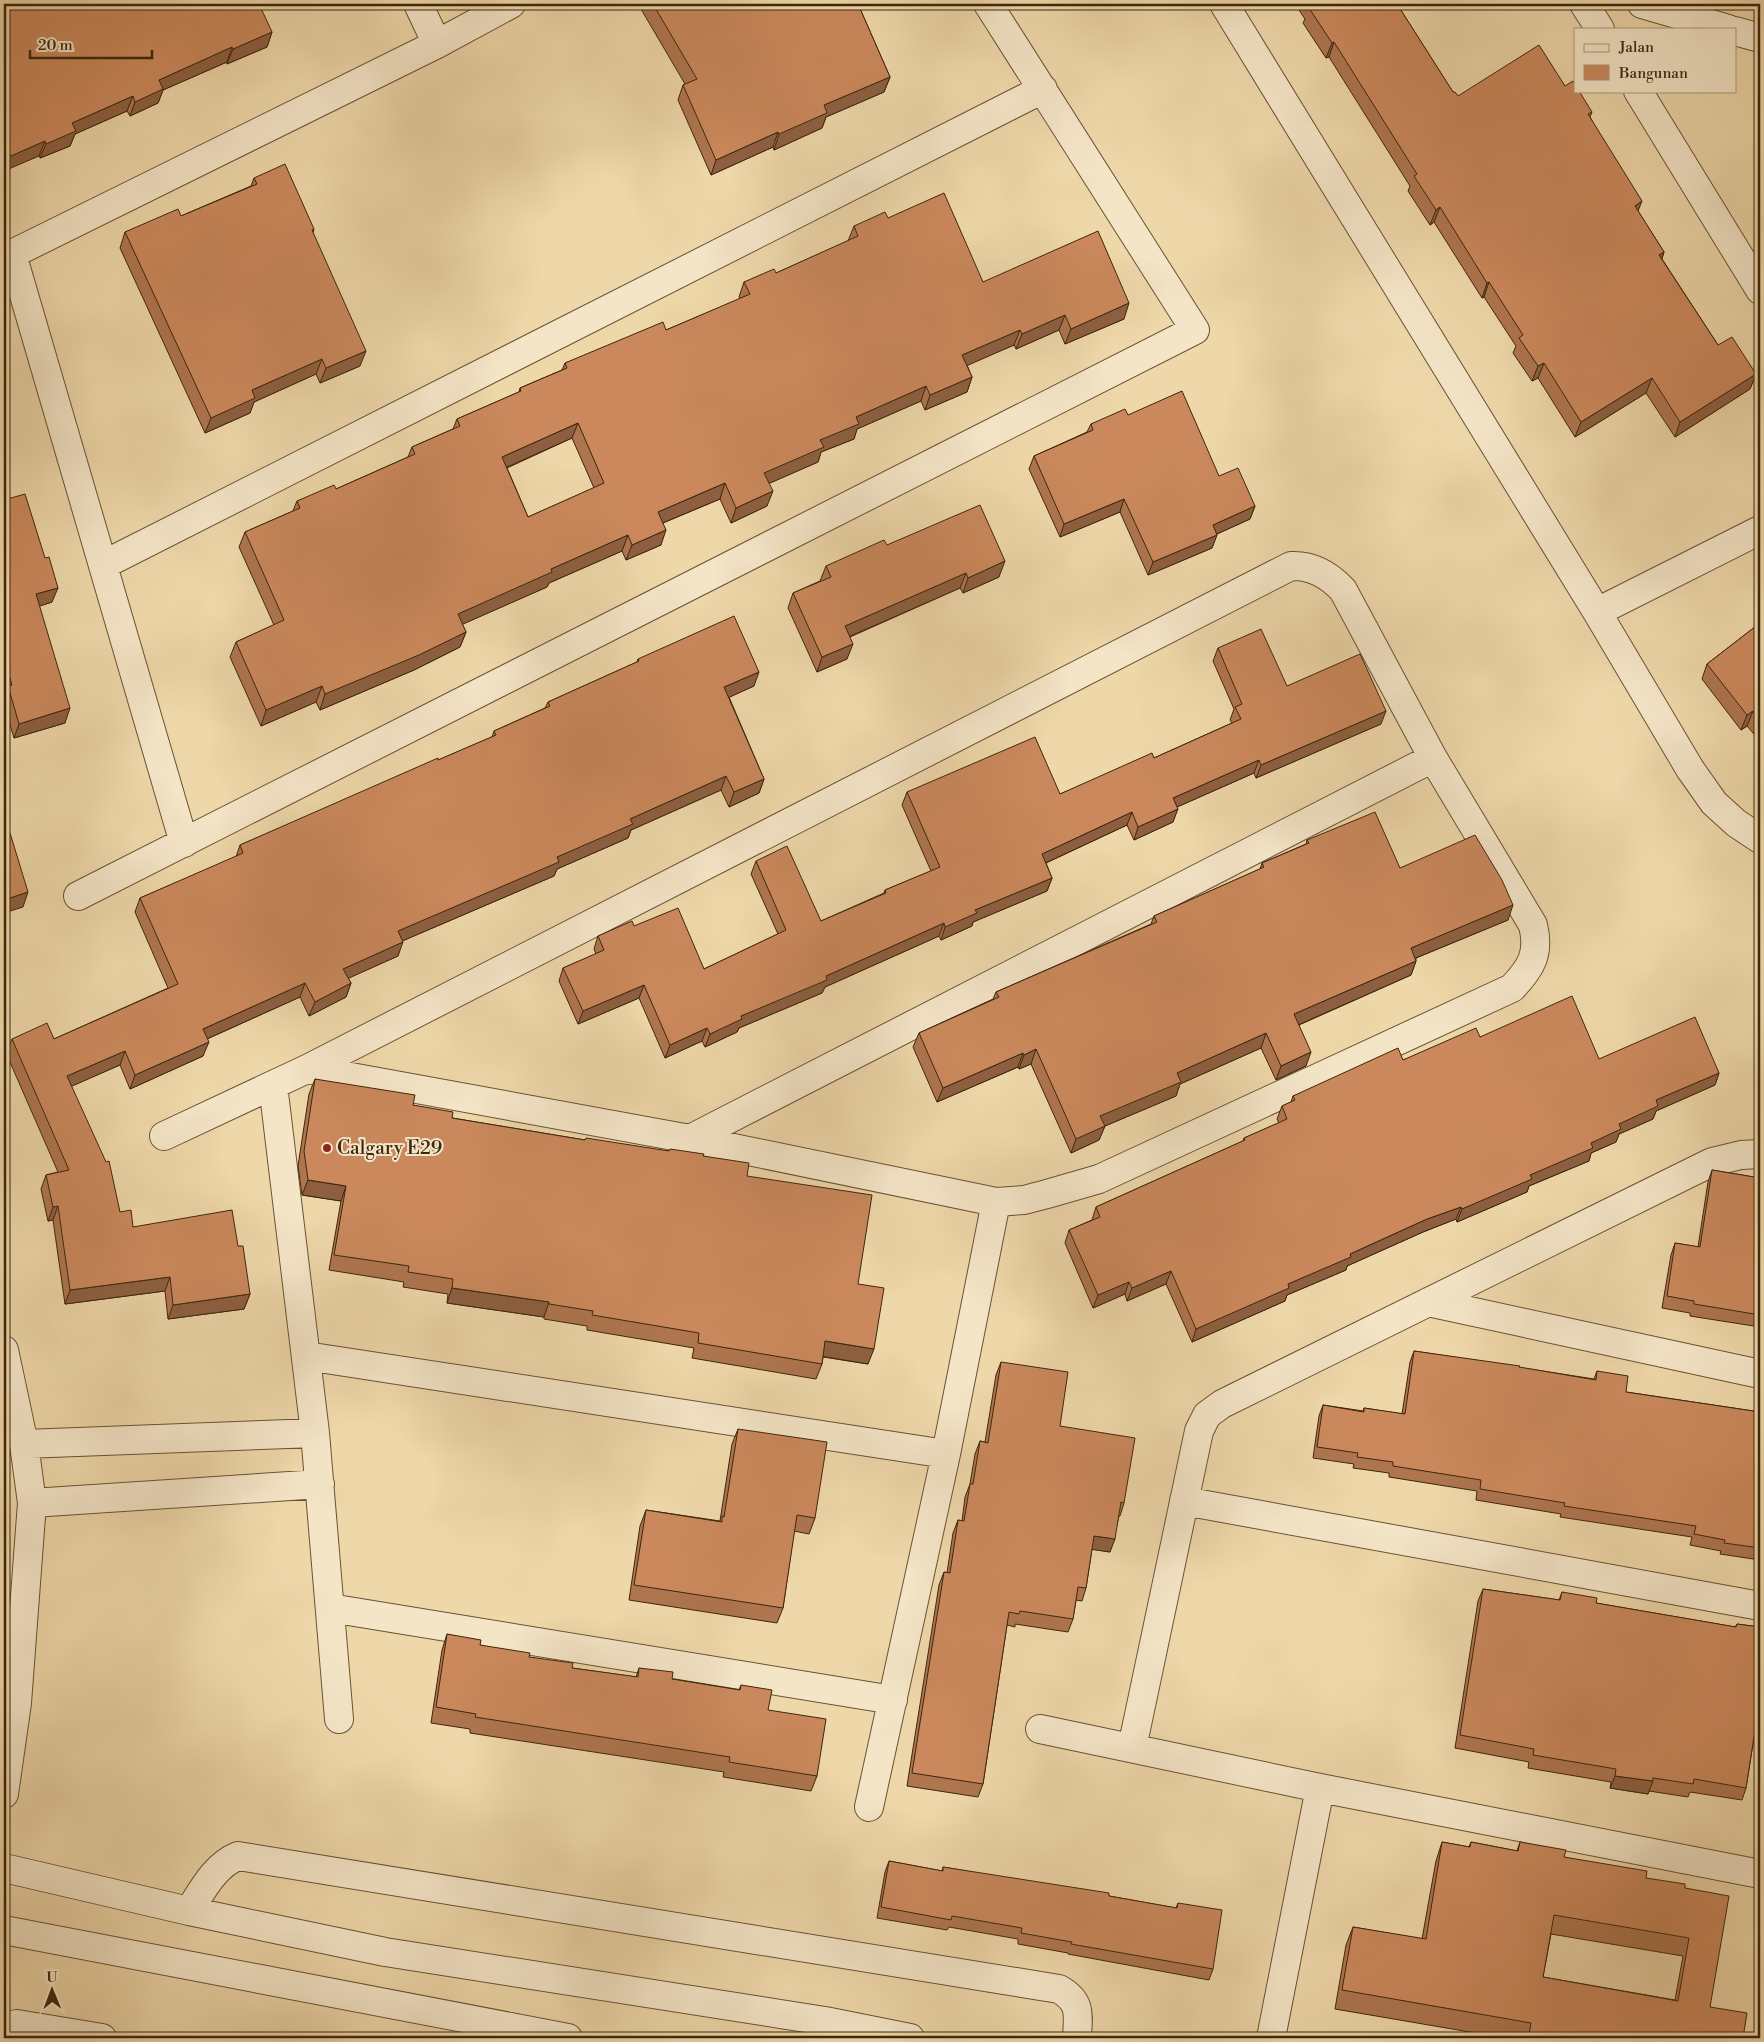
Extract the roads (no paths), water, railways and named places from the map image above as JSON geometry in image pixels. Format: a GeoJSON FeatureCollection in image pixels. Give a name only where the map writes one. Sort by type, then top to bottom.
{"type":"FeatureCollection","features":[{"type":"Feature","properties":{"kind":"street"},"geometry":{"type":"LineString","coordinates":[[418,4],[437,44]]}},
{"type":"Feature","properties":{"kind":"street"},"geometry":{"type":"LineString","coordinates":[[184,843],[103,565],[8,256],[437,44],[511,4]]}},
{"type":"Feature","properties":{"kind":"street"},"geometry":{"type":"LineString","coordinates":[[78,896],[1195,330],[988,4]]}},
{"type":"Feature","properties":{"kind":"street"},"geometry":{"type":"LineString","coordinates":[[1224,4],[1597,612],[1690,769],[1714,803],[1736,823],[1760,839]]}},
{"type":"Feature","properties":{"kind":"street"},"geometry":{"type":"LineString","coordinates":[[1584,4],[1599,28]]}},
{"type":"Feature","properties":{"kind":"street"},"geometry":{"type":"LineString","coordinates":[[1642,4],[1725,28]]}},
{"type":"Feature","properties":{"kind":"street"},"geometry":{"type":"LineString","coordinates":[[1736,31],[1760,38]]}},
{"type":"Feature","properties":{"kind":"street"},"geometry":{"type":"LineString","coordinates":[[103,565],[1043,89]]}},
{"type":"Feature","properties":{"kind":"street"},"geometry":{"type":"LineString","coordinates":[[1639,92],[1760,290]]}},
{"type":"Feature","properties":{"kind":"street"},"geometry":{"type":"LineString","coordinates":[[1597,612],[1760,530]]}},
{"type":"Feature","properties":{"kind":"street"},"geometry":{"type":"LineString","coordinates":[[164,1136],[272,1086],[307,1068],[1291,566],[1304,565],[1320,572],[1332,578],[1343,590],[1433,758],[1533,925],[1537,940],[1534,958],[1528,971],[1512,988],[1100,1179],[1024,1200],[996,1202],[690,1139],[307,1068]]}},
{"type":"Feature","properties":{"kind":"street"},"geometry":{"type":"LineString","coordinates":[[690,1139],[1433,758]]}},
{"type":"Feature","properties":{"kind":"street"},"geometry":{"type":"LineString","coordinates":[[272,1086],[315,1433],[339,1719]]}},
{"type":"Feature","properties":{"kind":"street"},"geometry":{"type":"LineString","coordinates":[[1132,1748],[1199,1431],[1207,1415],[1222,1404],[1712,1162],[1741,1155],[1760,1154]]}},
{"type":"Feature","properties":{"kind":"street"},"geometry":{"type":"LineString","coordinates":[[869,1807],[946,1454],[996,1202]]}},
{"type":"Feature","properties":{"kind":"street"},"geometry":{"type":"LineString","coordinates":[[1428,1302],[1760,1374]]}},
{"type":"Feature","properties":{"kind":"street"},"geometry":{"type":"LineString","coordinates":[[4,1350],[24,1444],[32,1503],[17,1702],[4,1794]]}},
{"type":"Feature","properties":{"kind":"street"},"geometry":{"type":"LineString","coordinates":[[306,1356],[946,1454]]}},
{"type":"Feature","properties":{"kind":"street"},"geometry":{"type":"LineString","coordinates":[[24,1444],[315,1433]]}},
{"type":"Feature","properties":{"kind":"street"},"geometry":{"type":"LineString","coordinates":[[32,1503],[320,1484]]}},
{"type":"Feature","properties":{"kind":"street"},"geometry":{"type":"LineString","coordinates":[[1184,1501],[1760,1606]]}},
{"type":"Feature","properties":{"kind":"street"},"geometry":{"type":"LineString","coordinates":[[330,1608],[893,1700]]}},
{"type":"Feature","properties":{"kind":"street"},"geometry":{"type":"LineString","coordinates":[[1040,1729],[1320,1788],[1760,1874]]}},
{"type":"Feature","properties":{"kind":"street"},"geometry":{"type":"LineString","coordinates":[[1271,2038],[1320,1788]]}},
{"type":"Feature","properties":{"kind":"street"},"geometry":{"type":"LineString","coordinates":[[189,1910],[215,1873],[225,1863],[238,1856],[1059,1989],[1070,1995],[1078,2009],[1076,2038]]}},
{"type":"Feature","properties":{"kind":"street"},"geometry":{"type":"LineString","coordinates":[[4,1868],[385,1952],[824,2029],[910,2038]]}},
{"type":"Feature","properties":{"kind":"street"},"geometry":{"type":"LineString","coordinates":[[4,1930],[568,2038]]}},
{"type":"Feature","properties":{"kind":"street"},"geometry":{"type":"LineString","coordinates":[[4,2026],[16,2024],[102,2038]]}},
{"type":"Feature","properties":{"kind":"place","name":"Calgary E29"},"geometry":{"type":"Point","coordinates":[327,1148]}}]}
